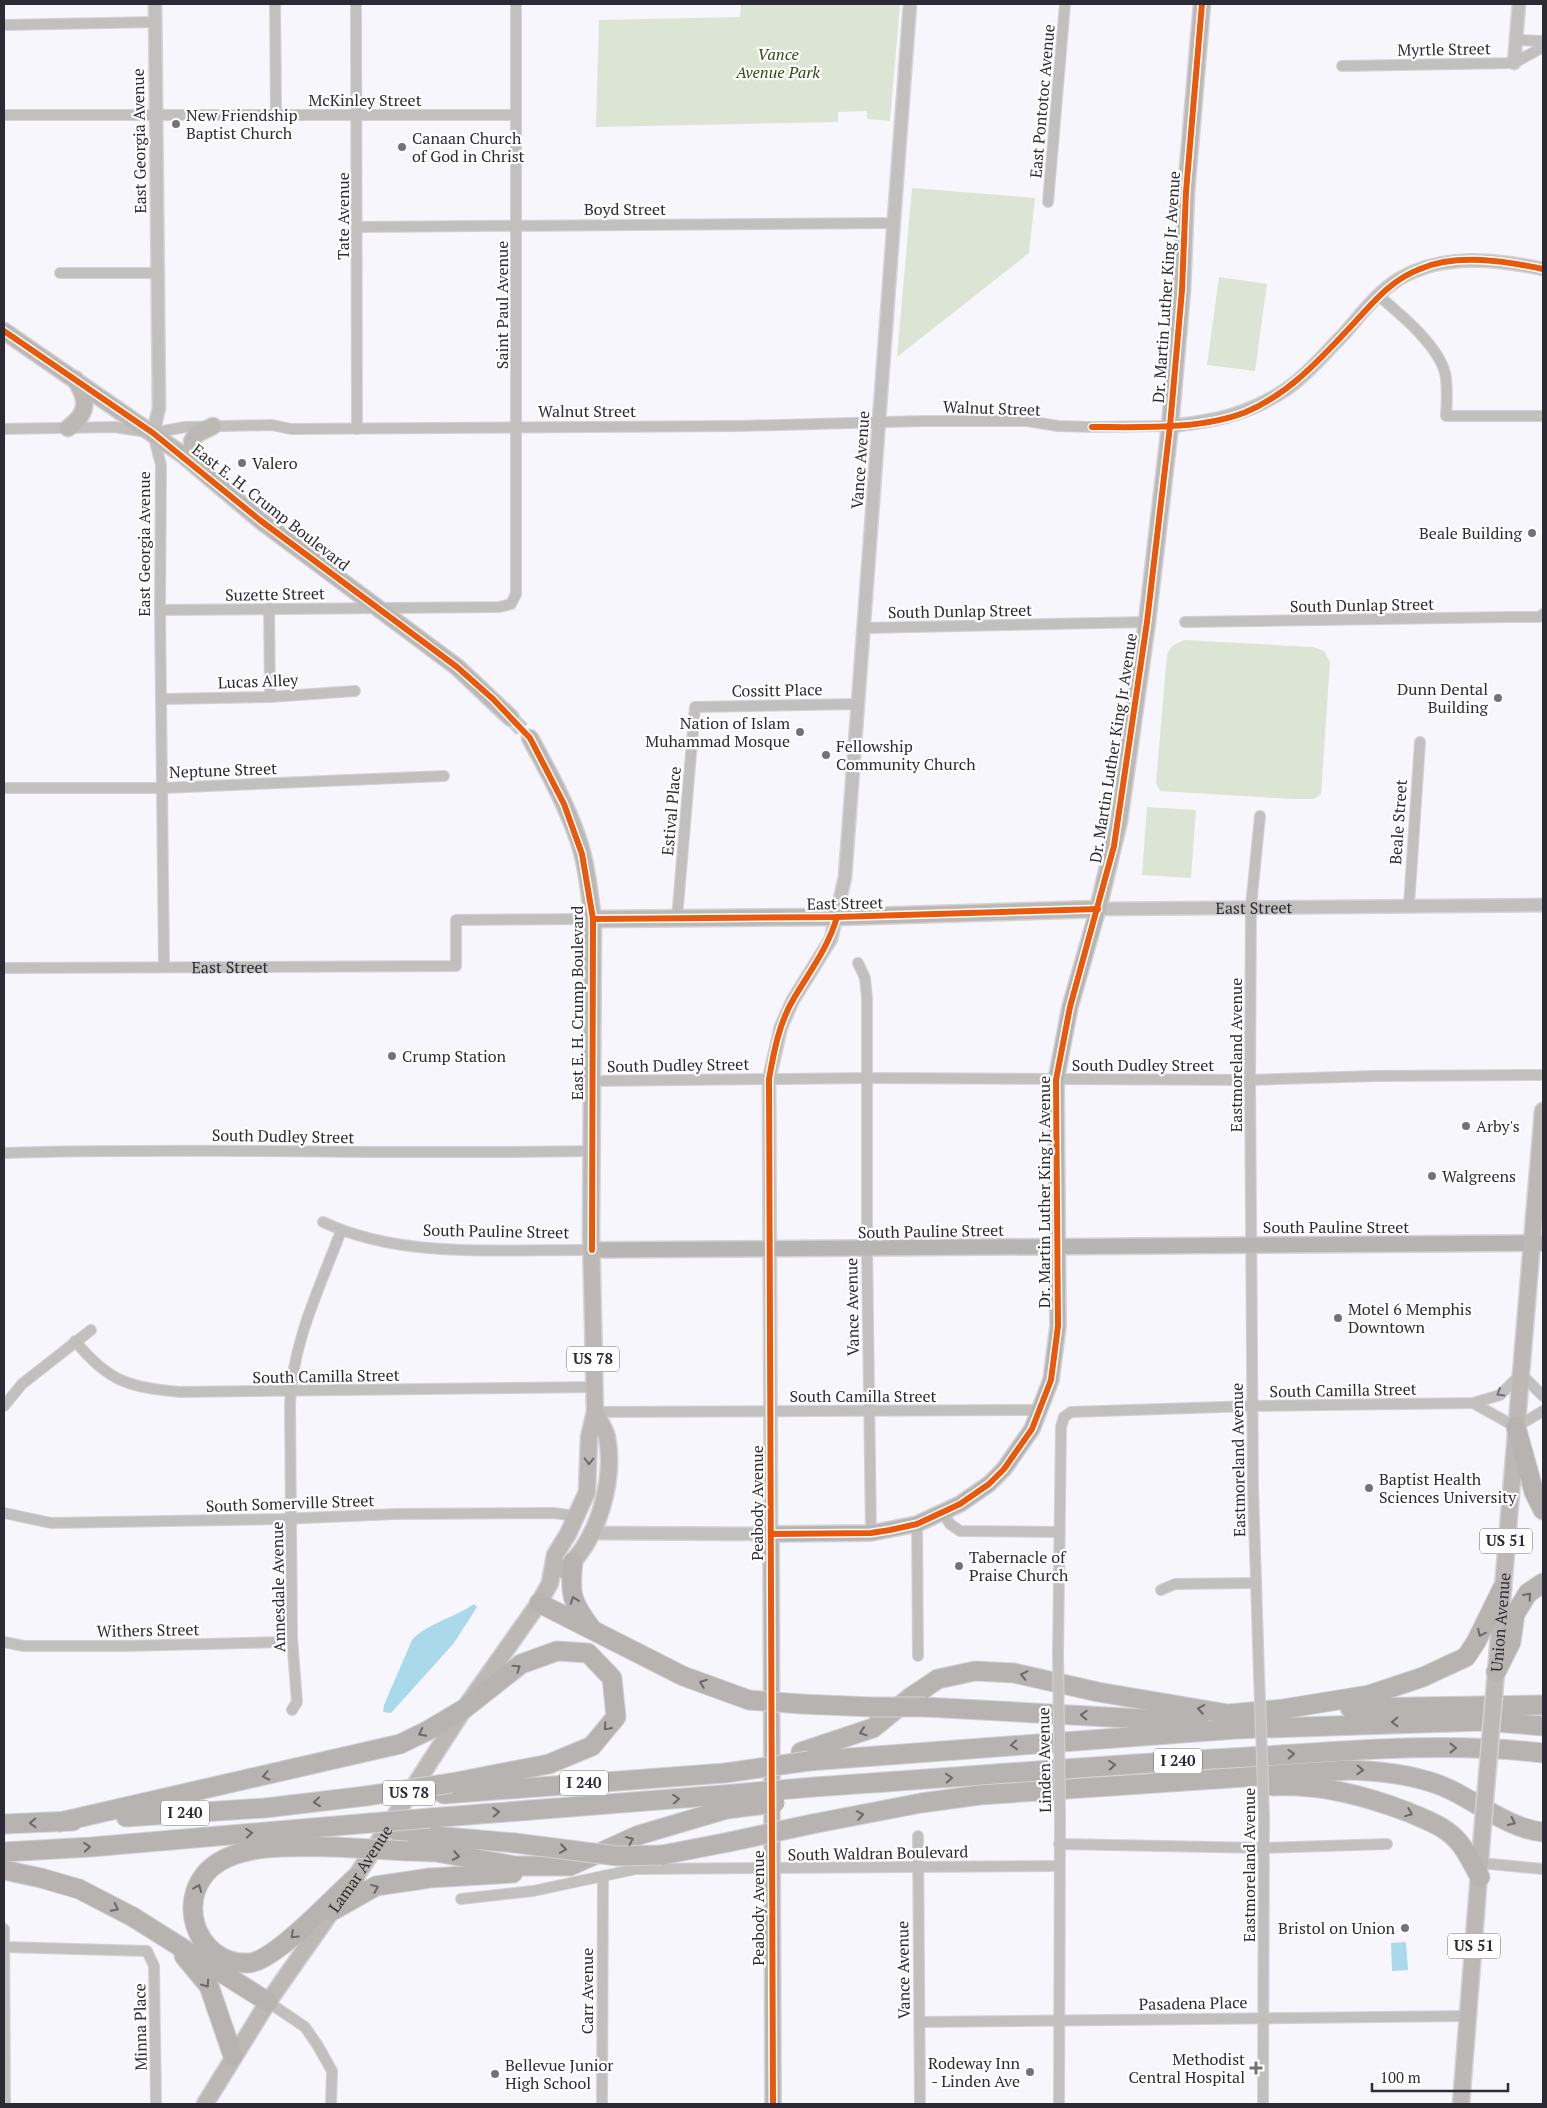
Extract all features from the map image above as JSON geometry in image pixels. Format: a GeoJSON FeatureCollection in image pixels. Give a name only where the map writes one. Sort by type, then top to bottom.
{"type":"FeatureCollection","features":[{"type":"Feature","properties":{"kind":"highway"},"geometry":{"type":"LineString","coordinates":[[1516,1427],[1534,1492],[1543,1510]]}},
{"type":"Feature","properties":{"kind":"highway"},"geometry":{"type":"LineString","coordinates":[[573,1562],[570,1586],[572,1597],[576,1607],[595,1633]]}},
{"type":"Feature","properties":{"kind":"highway"},"geometry":{"type":"LineString","coordinates":[[1496,1672],[1511,1642],[1515,1614],[1528,1593],[1543,1583]]}},
{"type":"Feature","properties":{"kind":"highway"},"geometry":{"type":"LineString","coordinates":[[1284,1709],[1369,1695],[1458,1662],[1471,1651],[1502,1589]]}},
{"type":"Feature","properties":{"kind":"highway"},"geometry":{"type":"LineString","coordinates":[[539,1603],[595,1633],[684,1676],[749,1700],[801,1704],[926,1707],[1158,1718],[1237,1728]]}},
{"type":"Feature","properties":{"kind":"highway"},"geometry":{"type":"LineString","coordinates":[[60,1822],[400,1744],[427,1731],[464,1709],[521,1664],[557,1651],[588,1653],[612,1678],[616,1717],[592,1746],[549,1764],[448,1788]]}},
{"type":"Feature","properties":{"kind":"highway"},"geometry":{"type":"LineString","coordinates":[[805,1757],[874,1728],[910,1697],[938,1679],[975,1671],[1014,1673],[1098,1692],[1228,1714],[1284,1709],[1543,1705]]}},
{"type":"Feature","properties":{"kind":"highway","name":"I 240"},"geometry":{"type":"LineString","coordinates":[[4,1824],[265,1808],[448,1788],[633,1779],[805,1757],[1237,1728],[1483,1721],[1543,1726]]}},
{"type":"Feature","properties":{"kind":"highway","name":"I 240"},"geometry":{"type":"LineString","coordinates":[[4,1852],[91,1847],[370,1823],[400,1833],[427,1826],[725,1802],[913,1780],[1310,1753],[1502,1748],[1543,1753]]}},
{"type":"Feature","properties":{"kind":"highway"},"geometry":{"type":"LineString","coordinates":[[427,1826],[515,1843],[616,1856],[662,1855],[920,1803],[980,1795],[1314,1771],[1369,1770],[1412,1778],[1452,1790],[1509,1821],[1543,1832]]}},
{"type":"Feature","properties":{"kind":"highway"},"geometry":{"type":"LineString","coordinates":[[1119,1786],[1221,1788],[1292,1786],[1352,1793],[1402,1810],[1442,1828],[1461,1844],[1480,1870]]}},
{"type":"Feature","properties":{"kind":"highway"},"geometry":{"type":"LineString","coordinates":[[332,1911],[376,1886],[430,1878],[529,1872],[570,1866],[725,1802]]}},
{"type":"Feature","properties":{"kind":"highway"},"geometry":{"type":"LineString","coordinates":[[355,1878],[276,1951],[250,1963],[221,1958],[199,1937],[192,1916],[193,1900],[202,1879],[219,1862],[237,1854],[256,1850],[335,1847],[435,1852],[516,1866],[570,1866]]}},
{"type":"Feature","properties":{"kind":"highway"},"geometry":{"type":"LineString","coordinates":[[4,1870],[79,1889],[133,1917],[176,1946],[268,2002]]}},
{"type":"Feature","properties":{"kind":"highway"},"geometry":{"type":"LineString","coordinates":[[176,1946],[209,1986],[233,2056]]}},
{"type":"Feature","properties":{"kind":"main road","name":"Dr. Martin Luther King Jr Avenue"},"geometry":{"type":"LineString","coordinates":[[771,1534],[872,1533],[917,1524],[943,1513],[976,1494],[1004,1469],[1032,1428],[1051,1380],[1058,1326],[1056,1080],[1070,1007],[1098,909],[1119,821],[1147,622],[1170,426],[1182,290],[1186,192],[1202,4]]}},
{"type":"Feature","properties":{"kind":"main road","name":"East E. H. Crump Boulevard"},"geometry":{"type":"LineString","coordinates":[[4,331],[153,433],[199,468],[261,521],[457,667],[512,718]]}},
{"type":"Feature","properties":{"kind":"main road"},"geometry":{"type":"LineString","coordinates":[[68,428],[79,421],[85,405],[82,392],[75,379]]}},
{"type":"Feature","properties":{"kind":"main road"},"geometry":{"type":"LineString","coordinates":[[199,468],[194,459],[192,441],[198,434],[213,426]]}},
{"type":"Feature","properties":{"kind":"main road","name":"East E. H. Crump Boulevard"},"geometry":{"type":"LineString","coordinates":[[530,738],[560,796],[578,840],[587,879],[593,919],[591,1151],[595,1412],[590,1436],[587,1492],[577,1516],[555,1555],[550,1583]]}},
{"type":"Feature","properties":{"kind":"main road","name":"East Street"},"geometry":{"type":"LineString","coordinates":[[593,919],[836,917],[1098,909]]}},
{"type":"Feature","properties":{"kind":"main road","name":"Union Avenue"},"geometry":{"type":"LineString","coordinates":[[1461,2104],[1520,1374],[1538,1243],[1543,1111]]}},
{"type":"Feature","properties":{"kind":"main road","name":"South Pauline Street"},"geometry":{"type":"LineString","coordinates":[[592,1250],[1538,1243]]}},
{"type":"Feature","properties":{"kind":"main road","name":"East E. H. Crump Boulevard"},"geometry":{"type":"LineString","coordinates":[[550,1583],[573,1562],[591,1533],[606,1497],[608,1476],[607,1436],[595,1412]]}},
{"type":"Feature","properties":{"kind":"main road","name":"Peabody Avenue"},"geometry":{"type":"LineString","coordinates":[[771,1534],[773,2104]]}},
{"type":"Feature","properties":{"kind":"main road","name":"Lamar Avenue"},"geometry":{"type":"LineString","coordinates":[[205,2104],[268,2002],[355,1878],[464,1709],[539,1603],[550,1583]]}},
{"type":"Feature","properties":{"kind":"street","name":"East Georgia Avenue"},"geometry":{"type":"LineString","coordinates":[[155,4],[154,113],[159,408],[153,433],[161,465],[160,610],[163,699],[164,967]]}},
{"type":"Feature","properties":{"kind":"street"},"geometry":{"type":"LineString","coordinates":[[275,4],[276,114]]}},
{"type":"Feature","properties":{"kind":"street","name":"Tate Avenue"},"geometry":{"type":"LineString","coordinates":[[356,4],[358,115],[357,428]]}},
{"type":"Feature","properties":{"kind":"street","name":"Saint Paul Avenue"},"geometry":{"type":"LineString","coordinates":[[511,604],[516,594],[518,426],[516,4]]}},
{"type":"Feature","properties":{"kind":"street","name":"Vance Avenue"},"geometry":{"type":"LineString","coordinates":[[836,917],[845,877],[910,4]]}},
{"type":"Feature","properties":{"kind":"street","name":"East Pontotoc Avenue"},"geometry":{"type":"LineString","coordinates":[[1048,202],[1065,4]]}},
{"type":"Feature","properties":{"kind":"street"},"geometry":{"type":"LineString","coordinates":[[1514,63],[1519,4]]}},
{"type":"Feature","properties":{"kind":"street"},"geometry":{"type":"LineString","coordinates":[[4,25],[155,22]]}},
{"type":"Feature","properties":{"kind":"street"},"geometry":{"type":"LineString","coordinates":[[1517,40],[1543,41]]}},
{"type":"Feature","properties":{"kind":"street","name":"Myrtle Street"},"geometry":{"type":"LineString","coordinates":[[1342,66],[1514,63],[1543,47]]}},
{"type":"Feature","properties":{"kind":"street","name":"McKinley Street"},"geometry":{"type":"LineString","coordinates":[[4,115],[154,113],[516,115]]}},
{"type":"Feature","properties":{"kind":"street","name":"Boyd Street"},"geometry":{"type":"LineString","coordinates":[[358,227],[893,223]]}},
{"type":"Feature","properties":{"kind":"street"},"geometry":{"type":"LineString","coordinates":[[1170,426],[1245,412],[1289,387],[1311,369],[1380,296],[1398,280],[1420,268],[1440,262],[1500,262],[1543,269]]}},
{"type":"Feature","properties":{"kind":"street"},"geometry":{"type":"LineString","coordinates":[[60,273],[157,272]]}},
{"type":"Feature","properties":{"kind":"street"},"geometry":{"type":"LineString","coordinates":[[1380,296],[1434,350],[1444,371],[1447,387],[1446,416],[1543,416]]}},
{"type":"Feature","properties":{"kind":"street","name":"Walnut Street"},"geometry":{"type":"LineString","coordinates":[[4,429],[114,427],[153,433],[184,427],[213,426],[272,426],[291,429],[730,426],[1027,421],[1065,426],[1170,426]]}},
{"type":"Feature","properties":{"kind":"street","name":"Suzette Street"},"geometry":{"type":"LineString","coordinates":[[160,610],[499,607],[511,604]]}},
{"type":"Feature","properties":{"kind":"street"},"geometry":{"type":"LineString","coordinates":[[269,608],[270,697]]}},
{"type":"Feature","properties":{"kind":"street","name":"South Dunlap Street"},"geometry":{"type":"LineString","coordinates":[[1185,622],[1542,617]]}},
{"type":"Feature","properties":{"kind":"street","name":"South Dunlap Street"},"geometry":{"type":"LineString","coordinates":[[864,628],[1147,622]]}},
{"type":"Feature","properties":{"kind":"street","name":"Lucas Alley"},"geometry":{"type":"LineString","coordinates":[[163,699],[270,697],[355,692]]}},
{"type":"Feature","properties":{"kind":"street","name":"Cossitt Place"},"geometry":{"type":"LineString","coordinates":[[695,707],[859,704]]}},
{"type":"Feature","properties":{"kind":"street","name":"Estival Place"},"geometry":{"type":"LineString","coordinates":[[677,918],[695,707]]}},
{"type":"Feature","properties":{"kind":"street","name":"Beale Street"},"geometry":{"type":"LineString","coordinates":[[1409,905],[1420,742]]}},
{"type":"Feature","properties":{"kind":"street","name":"Neptune Street"},"geometry":{"type":"LineString","coordinates":[[4,788],[163,788],[444,776]]}},
{"type":"Feature","properties":{"kind":"street","name":"Eastmoreland Avenue"},"geometry":{"type":"LineString","coordinates":[[1260,816],[1251,906],[1250,1080],[1255,1583],[1264,1815],[1263,2104]]}},
{"type":"Feature","properties":{"kind":"street","name":"East Street"},"geometry":{"type":"LineString","coordinates":[[1098,909],[1251,906],[1543,905]]}},
{"type":"Feature","properties":{"kind":"street","name":"Peabody Avenue"},"geometry":{"type":"LineString","coordinates":[[771,1534],[769,1079],[781,1027],[793,1000],[831,939],[836,917]]}},
{"type":"Feature","properties":{"kind":"street","name":"East Street"},"geometry":{"type":"LineString","coordinates":[[4,968],[456,966],[456,920],[593,919]]}},
{"type":"Feature","properties":{"kind":"street","name":"Vance Avenue"},"geometry":{"type":"LineString","coordinates":[[858,963],[867,987],[867,1249],[872,1533]]}},
{"type":"Feature","properties":{"kind":"street","name":"South Dudley Street"},"geometry":{"type":"LineString","coordinates":[[592,1082],[867,1078],[1250,1080],[1375,1076],[1543,1075]]}},
{"type":"Feature","properties":{"kind":"street","name":"South Dudley Street"},"geometry":{"type":"LineString","coordinates":[[4,1153],[117,1150],[448,1153],[591,1151]]}},
{"type":"Feature","properties":{"kind":"street","name":"South Pauline Street"},"geometry":{"type":"LineString","coordinates":[[323,1222],[341,1231],[404,1247],[592,1250]]}},
{"type":"Feature","properties":{"kind":"street","name":"Annesdale Avenue"},"geometry":{"type":"LineString","coordinates":[[292,1710],[297,1702],[292,1638],[293,1518],[290,1392],[299,1343],[341,1231]]}},
{"type":"Feature","properties":{"kind":"street"},"geometry":{"type":"LineString","coordinates":[[4,1406],[22,1384],[91,1330]]}},
{"type":"Feature","properties":{"kind":"street","name":"South Camilla Street"},"geometry":{"type":"LineString","coordinates":[[75,1341],[94,1364],[108,1374],[129,1384],[147,1389],[180,1392],[594,1387]]}},
{"type":"Feature","properties":{"kind":"street"},"geometry":{"type":"LineString","coordinates":[[1520,1374],[1543,1396]]}},
{"type":"Feature","properties":{"kind":"street","name":"South Camilla Street"},"geometry":{"type":"LineString","coordinates":[[1064,1417],[1071,1412],[1252,1406],[1473,1403],[1500,1395],[1520,1374]]}},
{"type":"Feature","properties":{"kind":"street","name":"South Camilla Street"},"geometry":{"type":"LineString","coordinates":[[1473,1403],[1516,1427]]}},
{"type":"Feature","properties":{"kind":"street","name":"South Camilla Street"},"geometry":{"type":"LineString","coordinates":[[595,1412],[1040,1410]]}},
{"type":"Feature","properties":{"kind":"street"},"geometry":{"type":"LineString","coordinates":[[1516,1427],[1543,1411]]}},
{"type":"Feature","properties":{"kind":"street","name":"Linden Avenue"},"geometry":{"type":"LineString","coordinates":[[1059,2104],[1060,1818],[1058,1654],[1061,1427],[1064,1417]]}},
{"type":"Feature","properties":{"kind":"street","name":"South Somerville Street"},"geometry":{"type":"LineString","coordinates":[[4,1513],[51,1523],[396,1514],[553,1513],[577,1516]]}},
{"type":"Feature","properties":{"kind":"street"},"geometry":{"type":"LineString","coordinates":[[943,1513],[954,1529],[960,1531],[1059,1532]]}},
{"type":"Feature","properties":{"kind":"street"},"geometry":{"type":"LineString","coordinates":[[917,1524],[918,1656]]}},
{"type":"Feature","properties":{"kind":"street","name":"Dr. Martin Luther King Jr Avenue"},"geometry":{"type":"LineString","coordinates":[[591,1533],[771,1534]]}},
{"type":"Feature","properties":{"kind":"street"},"geometry":{"type":"LineString","coordinates":[[1160,1590],[1175,1584],[1255,1583]]}},
{"type":"Feature","properties":{"kind":"street","name":"Withers Street"},"geometry":{"type":"LineString","coordinates":[[4,1642],[24,1646],[125,1646],[282,1642],[292,1638]]}},
{"type":"Feature","properties":{"kind":"street","name":"Vance Avenue"},"geometry":{"type":"LineString","coordinates":[[918,1836],[920,2104]]}},
{"type":"Feature","properties":{"kind":"street"},"geometry":{"type":"LineString","coordinates":[[1059,1844],[1264,1848],[1387,1844]]}},
{"type":"Feature","properties":{"kind":"street","name":"South Waldran Boulevard"},"geometry":{"type":"LineString","coordinates":[[461,1899],[533,1891],[636,1869],[1059,1866]]}},
{"type":"Feature","properties":{"kind":"street"},"geometry":{"type":"LineString","coordinates":[[1480,1870],[1543,1869]]}},
{"type":"Feature","properties":{"kind":"street","name":"Carr Avenue"},"geometry":{"type":"LineString","coordinates":[[602,2104],[603,1877]]}},
{"type":"Feature","properties":{"kind":"street"},"geometry":{"type":"LineString","coordinates":[[4,1929],[5,2104]]}},
{"type":"Feature","properties":{"kind":"street","name":"Minna Place"},"geometry":{"type":"LineString","coordinates":[[4,1947],[146,1951],[154,1966],[156,2104]]}},
{"type":"Feature","properties":{"kind":"street"},"geometry":{"type":"LineString","coordinates":[[268,2002],[304,2027],[318,2046],[332,2071],[331,2104]]}},
{"type":"Feature","properties":{"kind":"street","name":"Pasadena Place"},"geometry":{"type":"LineString","coordinates":[[920,2022],[1467,2016]]}},
{"type":"Feature","properties":{"kind":"green space","name":"Vance Avenue Park"},"geometry":{"type":"Polygon","coordinates":[[[741,4],[900,4],[890,121],[867,119],[867,111],[838,112],[838,122],[596,127],[599,20],[740,17],[741,4]]]}},
{"type":"Feature","properties":{"kind":"green space"},"geometry":{"type":"Polygon","coordinates":[[[912,188],[1035,198],[1029,253],[897,357],[912,188]]]}},
{"type":"Feature","properties":{"kind":"green space"},"geometry":{"type":"Polygon","coordinates":[[[1219,277],[1267,284],[1255,371],[1207,365],[1219,277]]]}},
{"type":"Feature","properties":{"kind":"green space"},"geometry":{"type":"Polygon","coordinates":[[[1184,640],[1313,647],[1324,651],[1330,662],[1321,794],[1314,799],[1295,799],[1160,791],[1156,783],[1167,654],[1172,646],[1184,640]]]}},
{"type":"Feature","properties":{"kind":"green space"},"geometry":{"type":"Polygon","coordinates":[[[1147,807],[1196,810],[1191,878],[1142,875],[1147,807]]]}},
{"type":"Feature","properties":{"kind":"water"},"geometry":{"type":"Polygon","coordinates":[[[474,1604],[477,1607],[454,1643],[391,1713],[383,1712],[384,1705],[412,1640],[425,1629],[474,1604]]]}},
{"type":"Feature","properties":{"kind":"water"},"geometry":{"type":"Polygon","coordinates":[[[1406,1942],[1408,1970],[1392,1971],[1391,1943],[1406,1942]]]}},
{"type":"Feature","properties":{"kind":"tunnel"},"geometry":{"type":"LineString","coordinates":[[511,718],[530,738]]}},
{"type":"Feature","properties":{"kind":"cycle path"},"geometry":{"type":"LineString","coordinates":[[771,1534],[871,1533],[890,1530],[917,1524],[960,1504],[989,1484],[1004,1469],[1032,1429],[1051,1380],[1058,1326],[1056,1080],[1070,1007],[1114,846],[1147,622],[1170,426],[1182,290],[1186,192],[1202,4]]}},
{"type":"Feature","properties":{"kind":"cycle path"},"geometry":{"type":"LineString","coordinates":[[1092,427],[1190,425],[1228,418],[1246,412],[1278,395],[1292,384],[1319,360],[1370,305],[1393,284],[1410,273],[1434,264],[1449,261],[1481,260],[1513,263],[1543,269]]}},
{"type":"Feature","properties":{"kind":"cycle path"},"geometry":{"type":"LineString","coordinates":[[4,331],[153,433],[261,521],[457,667],[493,699],[530,738],[564,804],[582,854],[593,919],[592,1250]]}},
{"type":"Feature","properties":{"kind":"cycle path"},"geometry":{"type":"LineString","coordinates":[[593,919],[837,917],[1098,909]]}},
{"type":"Feature","properties":{"kind":"cycle path"},"geometry":{"type":"LineString","coordinates":[[773,2104],[769,1079],[784,1017],[824,949],[837,917]]}},
{"type":"Feature","properties":{"kind":"place","name":"New Friendship Baptist Church"},"geometry":{"type":"Point","coordinates":[176,124]}},
{"type":"Feature","properties":{"kind":"place","name":"Canaan Church of God in Christ"},"geometry":{"type":"Point","coordinates":[402,147]}},
{"type":"Feature","properties":{"kind":"place","name":"Valero"},"geometry":{"type":"Point","coordinates":[242,463]}},
{"type":"Feature","properties":{"kind":"place","name":"Beale Building"},"geometry":{"type":"Point","coordinates":[1532,533]}},
{"type":"Feature","properties":{"kind":"place","name":"Dunn Dental Building"},"geometry":{"type":"Point","coordinates":[1498,698]}},
{"type":"Feature","properties":{"kind":"place","name":"Nation of Islam Muhammad Mosque"},"geometry":{"type":"Point","coordinates":[800,732]}},
{"type":"Feature","properties":{"kind":"place","name":"Fellowship Community Church"},"geometry":{"type":"Point","coordinates":[826,755]}},
{"type":"Feature","properties":{"kind":"place","name":"Crump Station"},"geometry":{"type":"Point","coordinates":[392,1056]}},
{"type":"Feature","properties":{"kind":"place","name":"Arby's"},"geometry":{"type":"Point","coordinates":[1466,1126]}},
{"type":"Feature","properties":{"kind":"place","name":"Walgreens"},"geometry":{"type":"Point","coordinates":[1432,1176]}},
{"type":"Feature","properties":{"kind":"place","name":"Motel 6 Memphis Downtown"},"geometry":{"type":"Point","coordinates":[1338,1318]}},
{"type":"Feature","properties":{"kind":"place","name":"Baptist Health Sciences University"},"geometry":{"type":"Point","coordinates":[1369,1488]}},
{"type":"Feature","properties":{"kind":"place","name":"Tabernacle of Praise Church"},"geometry":{"type":"Point","coordinates":[959,1566]}},
{"type":"Feature","properties":{"kind":"place","name":"Bristol on Union"},"geometry":{"type":"Point","coordinates":[1405,1928]}},
{"type":"Feature","properties":{"kind":"place","name":"Methodist Central Hospital"},"geometry":{"type":"Point","coordinates":[1256,2068]}},
{"type":"Feature","properties":{"kind":"place","name":"Rodeway Inn - Linden Ave"},"geometry":{"type":"Point","coordinates":[1030,2072]}},
{"type":"Feature","properties":{"kind":"place","name":"Bellevue Junior High School"},"geometry":{"type":"Point","coordinates":[495,2074]}}]}
